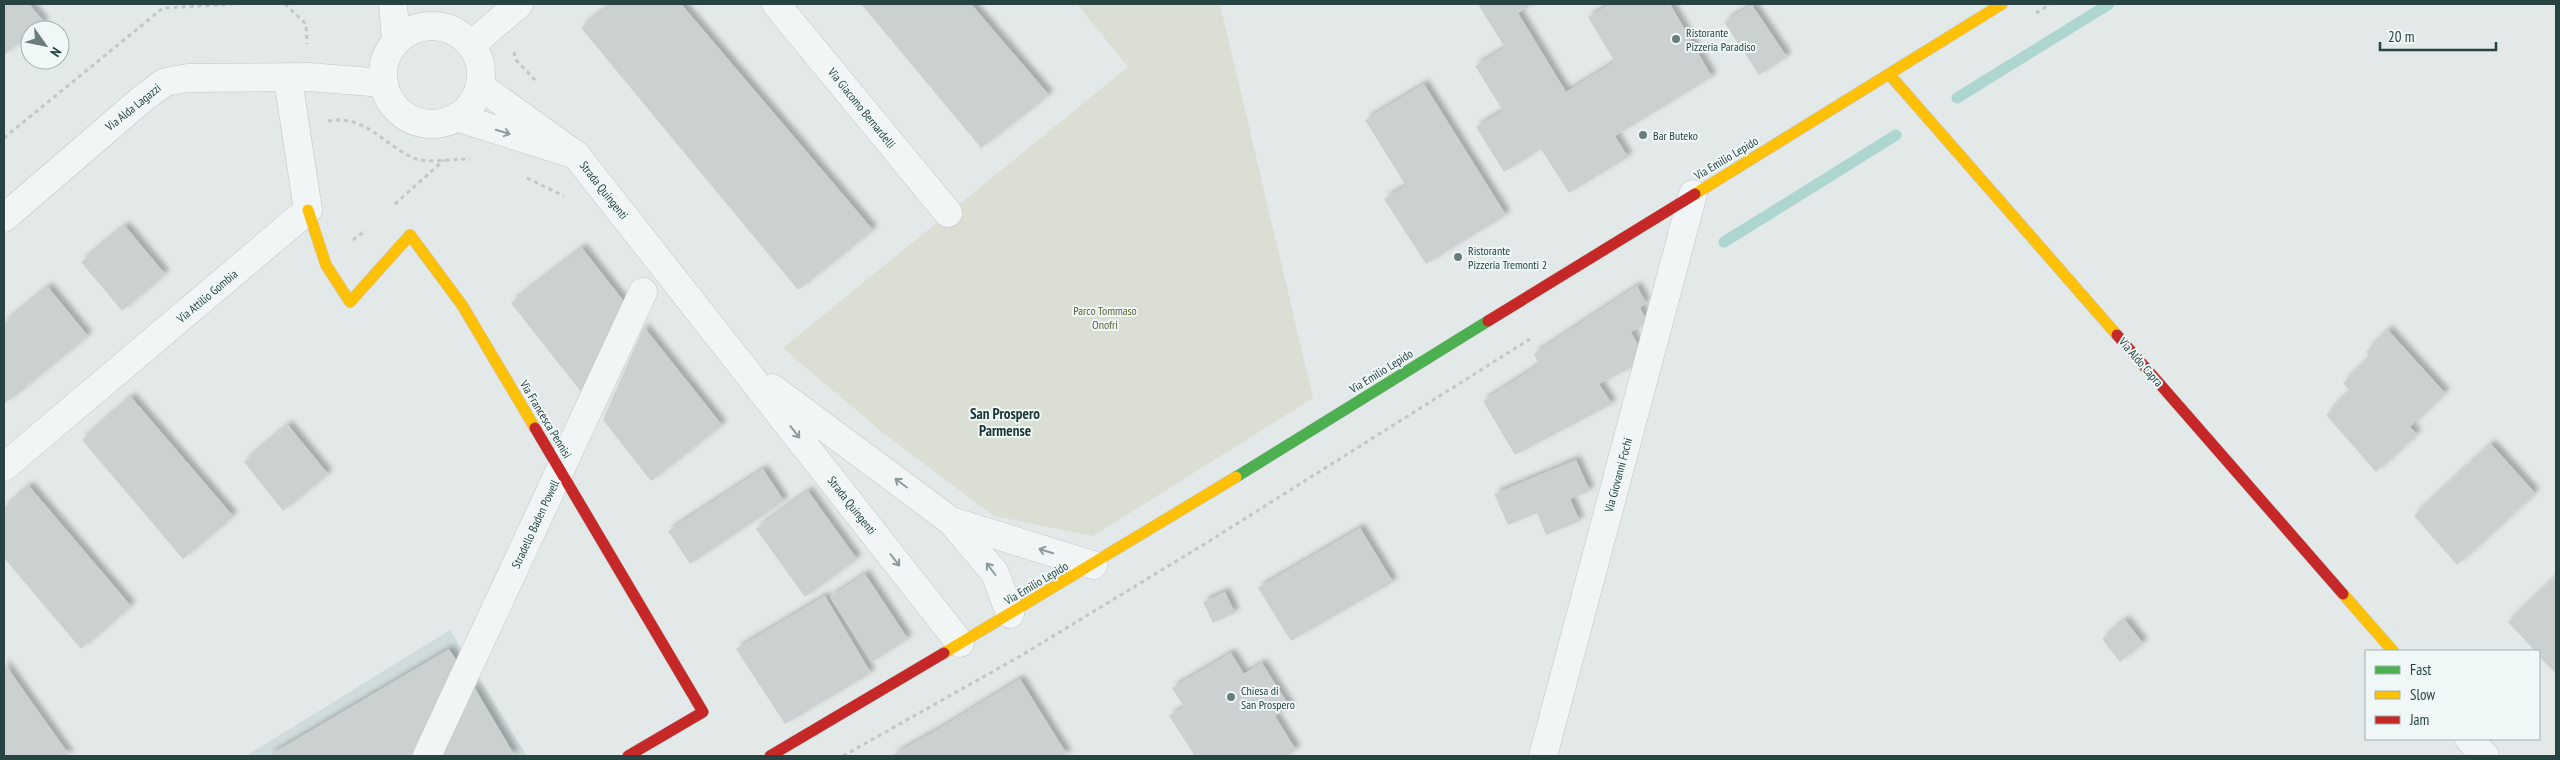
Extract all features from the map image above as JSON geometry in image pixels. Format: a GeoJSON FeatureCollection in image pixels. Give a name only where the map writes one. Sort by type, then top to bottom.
{"type":"FeatureCollection","features":[{"type":"Feature","properties":{"kind":"street"},"geometry":{"type":"LineString","coordinates":[[393,4],[396,42]]}},
{"type":"Feature","properties":{"kind":"street"},"geometry":{"type":"LineString","coordinates":[[429,4],[443,27]]}},
{"type":"Feature","properties":{"kind":"street"},"geometry":{"type":"LineString","coordinates":[[471,45],[519,4]]}},
{"type":"Feature","properties":{"kind":"street","name":"Via Giacomo Bernardelli"},"geometry":{"type":"LineString","coordinates":[[776,4],[948,213]]}},
{"type":"Feature","properties":{"kind":"street","name":"Via Emilio Lepido"},"geometry":{"type":"LineString","coordinates":[[770,756],[1093,565],[2002,4]]}},
{"type":"Feature","properties":{"kind":"street"},"geometry":{"type":"LineString","coordinates":[[443,27],[459,33],[471,45],[478,58],[482,72],[480,86],[467,109],[456,117],[442,123],[426,124],[411,119],[399,110],[389,98],[384,83],[384,68],[388,55],[396,42],[405,34],[417,28],[443,27]]}},
{"type":"Feature","properties":{"kind":"street","name":"Via Aldo Capra"},"geometry":{"type":"LineString","coordinates":[[1889,74],[2392,650]]}},
{"type":"Feature","properties":{"kind":"street","name":"Via Alda Lagazzi"},"geometry":{"type":"LineString","coordinates":[[4,218],[142,99],[165,82],[188,78],[308,77],[384,83]]}},
{"type":"Feature","properties":{"kind":"street"},"geometry":{"type":"LineString","coordinates":[[288,78],[308,210]]}},
{"type":"Feature","properties":{"kind":"street","name":"Strada Quingenti"},"geometry":{"type":"LineString","coordinates":[[480,86],[576,154],[960,643]]}},
{"type":"Feature","properties":{"kind":"street","name":"Strada Quingenti"},"geometry":{"type":"LineString","coordinates":[[456,117],[576,154]]}},
{"type":"Feature","properties":{"kind":"street","name":"Via Giovanni Fochi"},"geometry":{"type":"LineString","coordinates":[[1544,756],[1694,194]]}},
{"type":"Feature","properties":{"kind":"street","name":"Via Attilio Gombia"},"geometry":{"type":"LineString","coordinates":[[4,467],[308,210]]}},
{"type":"Feature","properties":{"kind":"street","name":"Via Francesca Pennisi"},"geometry":{"type":"LineString","coordinates":[[308,210],[326,265],[350,302],[410,235],[462,305],[703,712],[628,756]]}},
{"type":"Feature","properties":{"kind":"street","name":"Stradello Baden Powell"},"geometry":{"type":"LineString","coordinates":[[428,756],[643,292]]}},
{"type":"Feature","properties":{"kind":"street","name":"Strada Quingenti"},"geometry":{"type":"LineString","coordinates":[[743,366],[951,520],[995,573],[1010,614]]}},
{"type":"Feature","properties":{"kind":"street","name":"Strada Quingenti"},"geometry":{"type":"LineString","coordinates":[[951,520],[1093,565]]}},
{"type":"Feature","properties":{"kind":"street"},"geometry":{"type":"LineString","coordinates":[[2470,740],[2485,756]]}},
{"type":"Feature","properties":{"kind":"path"},"geometry":{"type":"LineString","coordinates":[[4,138],[164,8],[235,4]]}},
{"type":"Feature","properties":{"kind":"path"},"geometry":{"type":"LineString","coordinates":[[513,51],[516,60],[541,87]]}},
{"type":"Feature","properties":{"kind":"shaded area"},"geometry":{"type":"Polygon","coordinates":[[[450,630],[527,756],[246,756],[450,630]]]}},
{"type":"Feature","properties":{"kind":"green space","name":"Parco Tommaso Onofri"},"geometry":{"type":"Polygon","coordinates":[[[1077,4],[1220,4],[1313,398],[1093,536],[994,516],[882,432],[783,348],[1128,67],[1077,4]]]}},
{"type":"Feature","properties":{"kind":"building"},"geometry":{"type":"Polygon","coordinates":[[[4,4],[29,4],[42,20],[20,20],[20,42],[4,55],[4,4]]]}},
{"type":"Feature","properties":{"kind":"building"},"geometry":{"type":"Polygon","coordinates":[[[611,4],[681,4],[873,230],[798,290],[581,28],[611,4]]]}},
{"type":"Feature","properties":{"kind":"building"},"geometry":{"type":"Polygon","coordinates":[[[861,4],[971,4],[1049,95],[981,148],[861,4]]]}},
{"type":"Feature","properties":{"kind":"building"},"geometry":{"type":"Polygon","coordinates":[[[1478,4],[1533,4],[1518,13],[1566,92],[1615,62],[1588,17],[1611,4],[1670,4],[1712,77],[1615,136],[1628,157],[1569,193],[1541,149],[1504,172],[1476,127],[1503,111],[1475,66],[1505,48],[1478,4]]]}},
{"type":"Feature","properties":{"kind":"building"},"geometry":{"type":"Polygon","coordinates":[[[1752,5],[1787,57],[1759,75],[1724,22],[1752,5]]]}},
{"type":"Feature","properties":{"kind":"building"},"geometry":{"type":"Polygon","coordinates":[[[1424,84],[1506,215],[1426,264],[1384,199],[1406,186],[1365,120],[1424,84]]]}},
{"type":"Feature","properties":{"kind":"building"},"geometry":{"type":"Polygon","coordinates":[[[125,226],[165,274],[122,311],[81,262],[125,226]]]}},
{"type":"Feature","properties":{"kind":"building"},"geometry":{"type":"Polygon","coordinates":[[[582,248],[626,304],[585,397],[511,303],[582,248]]]}},
{"type":"Feature","properties":{"kind":"building"},"geometry":{"type":"Polygon","coordinates":[[[1637,286],[1646,303],[1640,308],[1648,322],[1631,332],[1646,360],[1599,384],[1612,404],[1515,455],[1483,401],[1539,365],[1534,354],[1637,286]]]}},
{"type":"Feature","properties":{"kind":"building"},"geometry":{"type":"Polygon","coordinates":[[[48,287],[88,336],[4,404],[4,323],[48,287]]]}},
{"type":"Feature","properties":{"kind":"building"},"geometry":{"type":"Polygon","coordinates":[[[644,327],[722,425],[651,481],[603,420],[644,327]]]}},
{"type":"Feature","properties":{"kind":"building"},"geometry":{"type":"Polygon","coordinates":[[[2388,330],[2445,393],[2410,427],[2417,434],[2376,472],[2326,415],[2350,391],[2343,383],[2370,357],[2366,352],[2388,330]]]}},
{"type":"Feature","properties":{"kind":"building"},"geometry":{"type":"Polygon","coordinates":[[[131,397],[233,516],[183,559],[82,440],[131,397]]]}},
{"type":"Feature","properties":{"kind":"building"},"geometry":{"type":"Polygon","coordinates":[[[288,425],[328,474],[283,511],[244,462],[288,425]]]}},
{"type":"Feature","properties":{"kind":"building"},"geometry":{"type":"Polygon","coordinates":[[[2491,444],[2535,493],[2457,565],[2414,516],[2491,444]]]}},
{"type":"Feature","properties":{"kind":"building"},"geometry":{"type":"Polygon","coordinates":[[[1576,460],[1590,491],[1570,499],[1580,521],[1546,535],[1537,513],[1508,525],[1494,494],[1576,460]]]}},
{"type":"Feature","properties":{"kind":"building"},"geometry":{"type":"Polygon","coordinates":[[[763,469],[784,501],[690,564],[668,531],[763,469]]]}},
{"type":"Feature","properties":{"kind":"building"},"geometry":{"type":"Polygon","coordinates":[[[29,486],[131,606],[81,649],[4,558],[4,508],[29,486]]]}},
{"type":"Feature","properties":{"kind":"building"},"geometry":{"type":"Polygon","coordinates":[[[808,491],[857,559],[805,597],[756,529],[808,491]]]}},
{"type":"Feature","properties":{"kind":"building"},"geometry":{"type":"Polygon","coordinates":[[[1360,528],[1393,582],[1291,641],[1258,588],[1360,528]]]}},
{"type":"Feature","properties":{"kind":"building"},"geometry":{"type":"Polygon","coordinates":[[[865,574],[908,639],[872,662],[830,597],[865,574]]]}},
{"type":"Feature","properties":{"kind":"building"},"geometry":{"type":"Polygon","coordinates":[[[2556,577],[2556,674],[2540,657],[2540,650],[2534,650],[2508,622],[2556,577]]]}},
{"type":"Feature","properties":{"kind":"building"},"geometry":{"type":"Polygon","coordinates":[[[1225,592],[1235,613],[1213,623],[1203,602],[1225,592]]]}},
{"type":"Feature","properties":{"kind":"building"},"geometry":{"type":"Polygon","coordinates":[[[825,596],[871,673],[785,724],[736,649],[825,596]]]}},
{"type":"Feature","properties":{"kind":"building"},"geometry":{"type":"Polygon","coordinates":[[[2125,620],[2143,643],[2120,662],[2102,639],[2125,620]]]}},
{"type":"Feature","properties":{"kind":"building"},"geometry":{"type":"Polygon","coordinates":[[[449,649],[459,664],[413,756],[268,756],[449,649]]]}},
{"type":"Feature","properties":{"kind":"building","name":"Chiesa di San Prospero"},"geometry":{"type":"Polygon","coordinates":[[[1231,653],[1244,674],[1262,663],[1290,707],[1275,716],[1296,750],[1287,756],[1195,756],[1169,716],[1184,707],[1172,688],[1231,653]]]}},
{"type":"Feature","properties":{"kind":"building"},"geometry":{"type":"Polygon","coordinates":[[[4,663],[70,756],[4,756],[4,663]]]}},
{"type":"Feature","properties":{"kind":"building"},"geometry":{"type":"Polygon","coordinates":[[[1020,679],[1068,756],[891,756],[939,729],[1020,679]]]}},
{"type":"Feature","properties":{"kind":"building"},"geometry":{"type":"Polygon","coordinates":[[[473,685],[515,756],[442,756],[473,685]]]}},
{"type":"Feature","properties":{"kind":"waterway"},"geometry":{"type":"LineString","coordinates":[[1957,98],[2109,4]]}},
{"type":"Feature","properties":{"kind":"waterway"},"geometry":{"type":"LineString","coordinates":[[1724,242],[1896,135]]}},
{"type":"Feature","properties":{"kind":"traffic: fast"},"geometry":{"type":"LineString","coordinates":[[1236,477],[1488,321]]}},
{"type":"Feature","properties":{"kind":"traffic: slow"},"geometry":{"type":"LineString","coordinates":[[1695,194],[2002,4]]}},
{"type":"Feature","properties":{"kind":"traffic: slow"},"geometry":{"type":"LineString","coordinates":[[1889,74],[2117,335]]}},
{"type":"Feature","properties":{"kind":"traffic: slow"},"geometry":{"type":"LineString","coordinates":[[308,210],[326,265],[350,302],[410,235],[462,305],[535,428]]}},
{"type":"Feature","properties":{"kind":"traffic: slow"},"geometry":{"type":"LineString","coordinates":[[944,653],[1236,477]]}},
{"type":"Feature","properties":{"kind":"traffic: slow"},"geometry":{"type":"LineString","coordinates":[[2343,594],[2392,650]]}},
{"type":"Feature","properties":{"kind":"traffic: jam"},"geometry":{"type":"LineString","coordinates":[[1488,321],[1695,194]]}},
{"type":"Feature","properties":{"kind":"traffic: jam"},"geometry":{"type":"LineString","coordinates":[[2117,335],[2343,594]]}},
{"type":"Feature","properties":{"kind":"traffic: jam"},"geometry":{"type":"LineString","coordinates":[[535,428],[703,712],[628,756]]}},
{"type":"Feature","properties":{"kind":"traffic: jam"},"geometry":{"type":"LineString","coordinates":[[770,756],[944,653]]}},
{"type":"Feature","properties":{"kind":"place","name":"Ristorante Pizzeria Paradiso"},"geometry":{"type":"Point","coordinates":[1676,39]}},
{"type":"Feature","properties":{"kind":"place","name":"Bar Buteko"},"geometry":{"type":"Point","coordinates":[1643,135]}},
{"type":"Feature","properties":{"kind":"place","name":"Ristorante Pizzeria Tremonti 2"},"geometry":{"type":"Point","coordinates":[1458,257]}},
{"type":"Feature","properties":{"kind":"place","name":"Chiesa di San Prospero"},"geometry":{"type":"Point","coordinates":[1231,697]}},
{"type":"Feature","properties":{"kind":"district","name":"San Prospero Parmense"},"geometry":{"type":"Point","coordinates":[1005,422]}}]}
